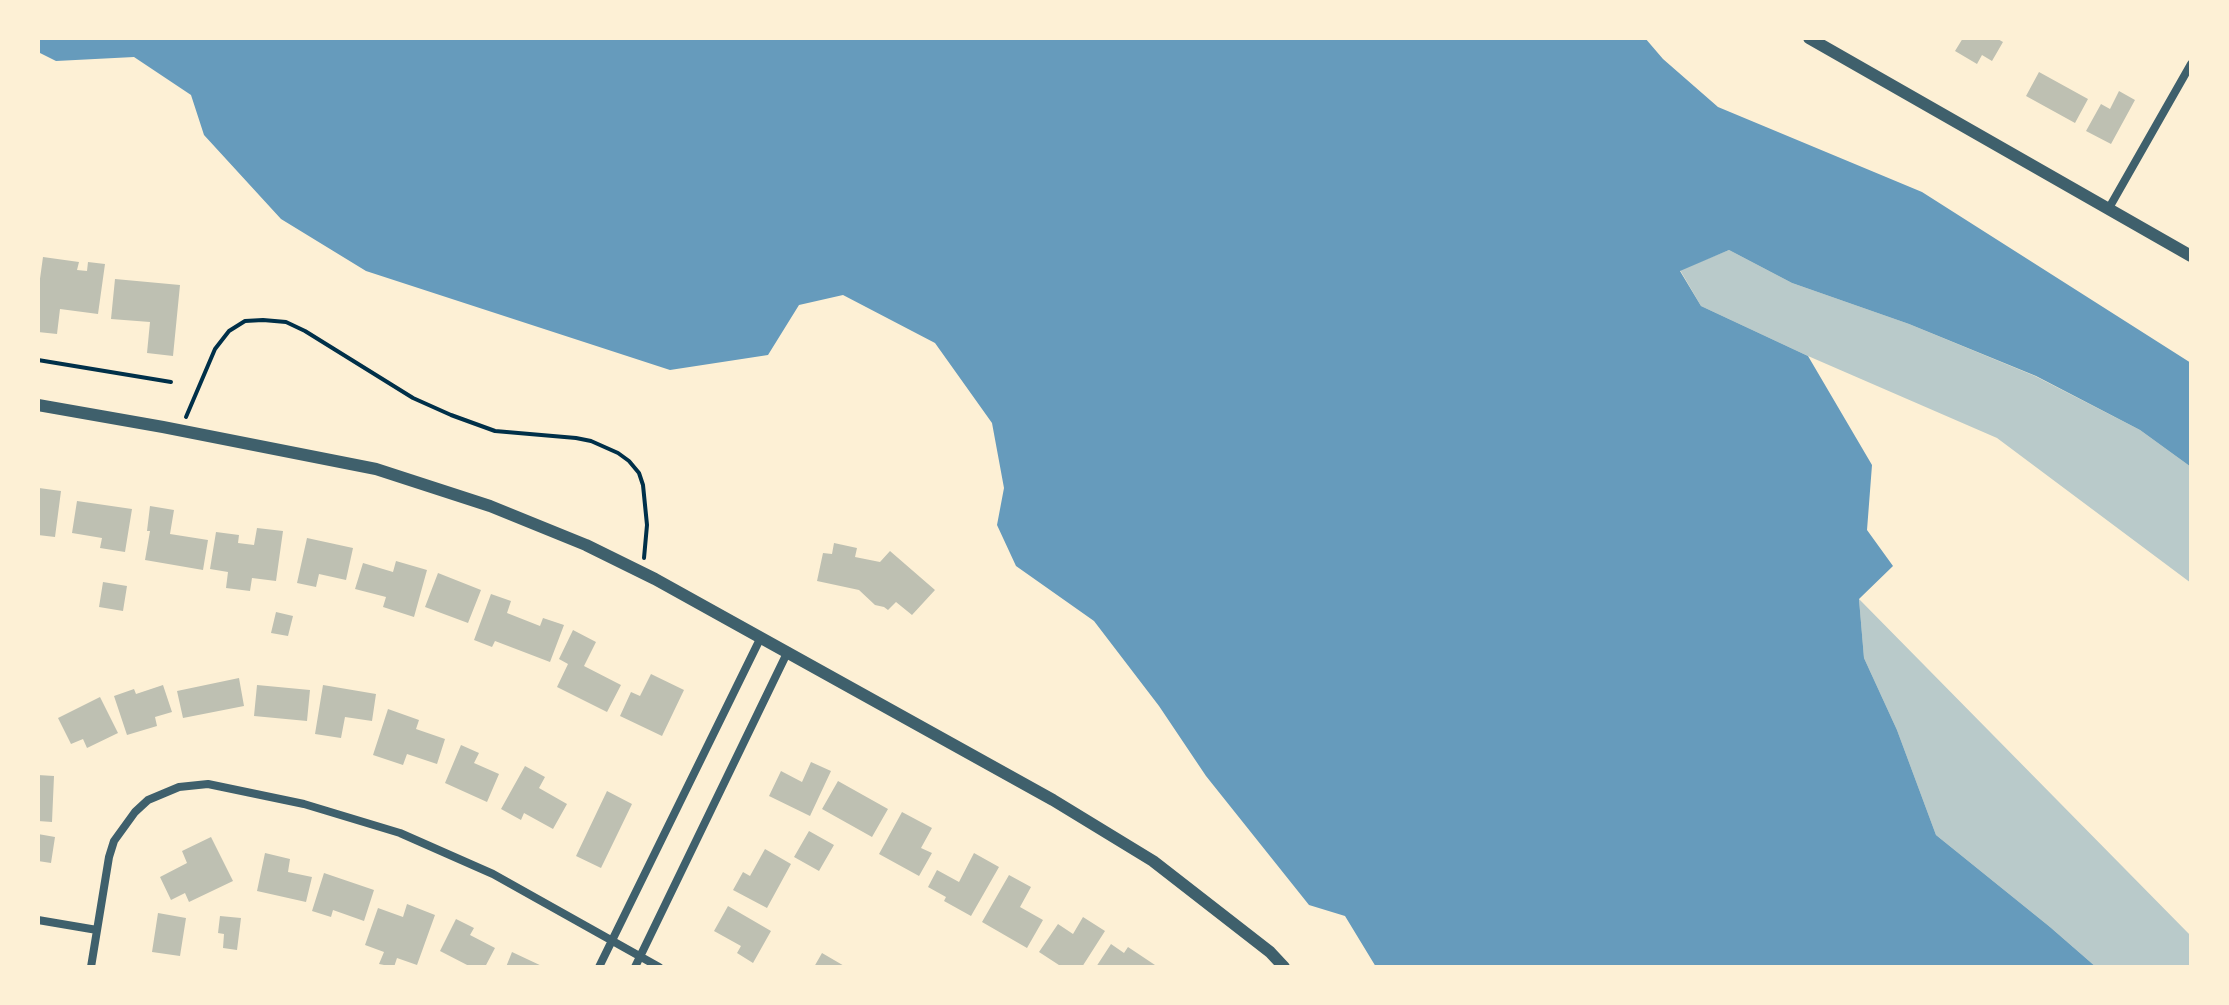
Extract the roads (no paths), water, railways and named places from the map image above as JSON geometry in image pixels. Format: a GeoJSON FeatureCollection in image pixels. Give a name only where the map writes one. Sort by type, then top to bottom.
{"type":"FeatureCollection","features":[{"type":"Feature","properties":{"kind":"street"},"geometry":{"type":"LineString","coordinates":[[1809,38],[2191,256]]}},
{"type":"Feature","properties":{"kind":"street"},"geometry":{"type":"LineString","coordinates":[[2109,208],[2191,64]]}},
{"type":"Feature","properties":{"kind":"street"},"geometry":{"type":"LineString","coordinates":[[38,405],[344,461],[411,479],[525,519],[641,572],[1053,800],[1153,861],[1270,952],[1284,967]]}},
{"type":"Feature","properties":{"kind":"street"},"geometry":{"type":"LineString","coordinates":[[599,967],[761,637]]}},
{"type":"Feature","properties":{"kind":"street"},"geometry":{"type":"LineString","coordinates":[[635,967],[788,651]]}},
{"type":"Feature","properties":{"kind":"street"},"geometry":{"type":"LineString","coordinates":[[91,967],[114,841],[148,800],[179,787],[208,784],[333,811],[400,833],[493,874],[659,967]]}},
{"type":"Feature","properties":{"kind":"street"},"geometry":{"type":"LineString","coordinates":[[38,920],[97,930]]}},
{"type":"Feature","properties":{"kind":"water"},"geometry":{"type":"Polygon","coordinates":[[[38,38],[1645,38],[1663,59],[1718,107],[1922,192],[2191,363],[2191,467],[2140,430],[2036,376],[1909,324],[1792,283],[1729,250],[1680,271],[1701,306],[1808,356],[1872,465],[1867,530],[1893,566],[1859,599],[1864,658],[1897,730],[1936,835],[2096,967],[1376,967],[1345,916],[1309,905],[1206,776],[1159,706],[1094,621],[1016,566],[997,525],[1004,488],[992,423],[935,343],[843,295],[799,305],[768,355],[670,370],[366,271],[281,219],[204,135],[191,95],[134,57],[56,61],[38,52],[38,38]]]}}]}
